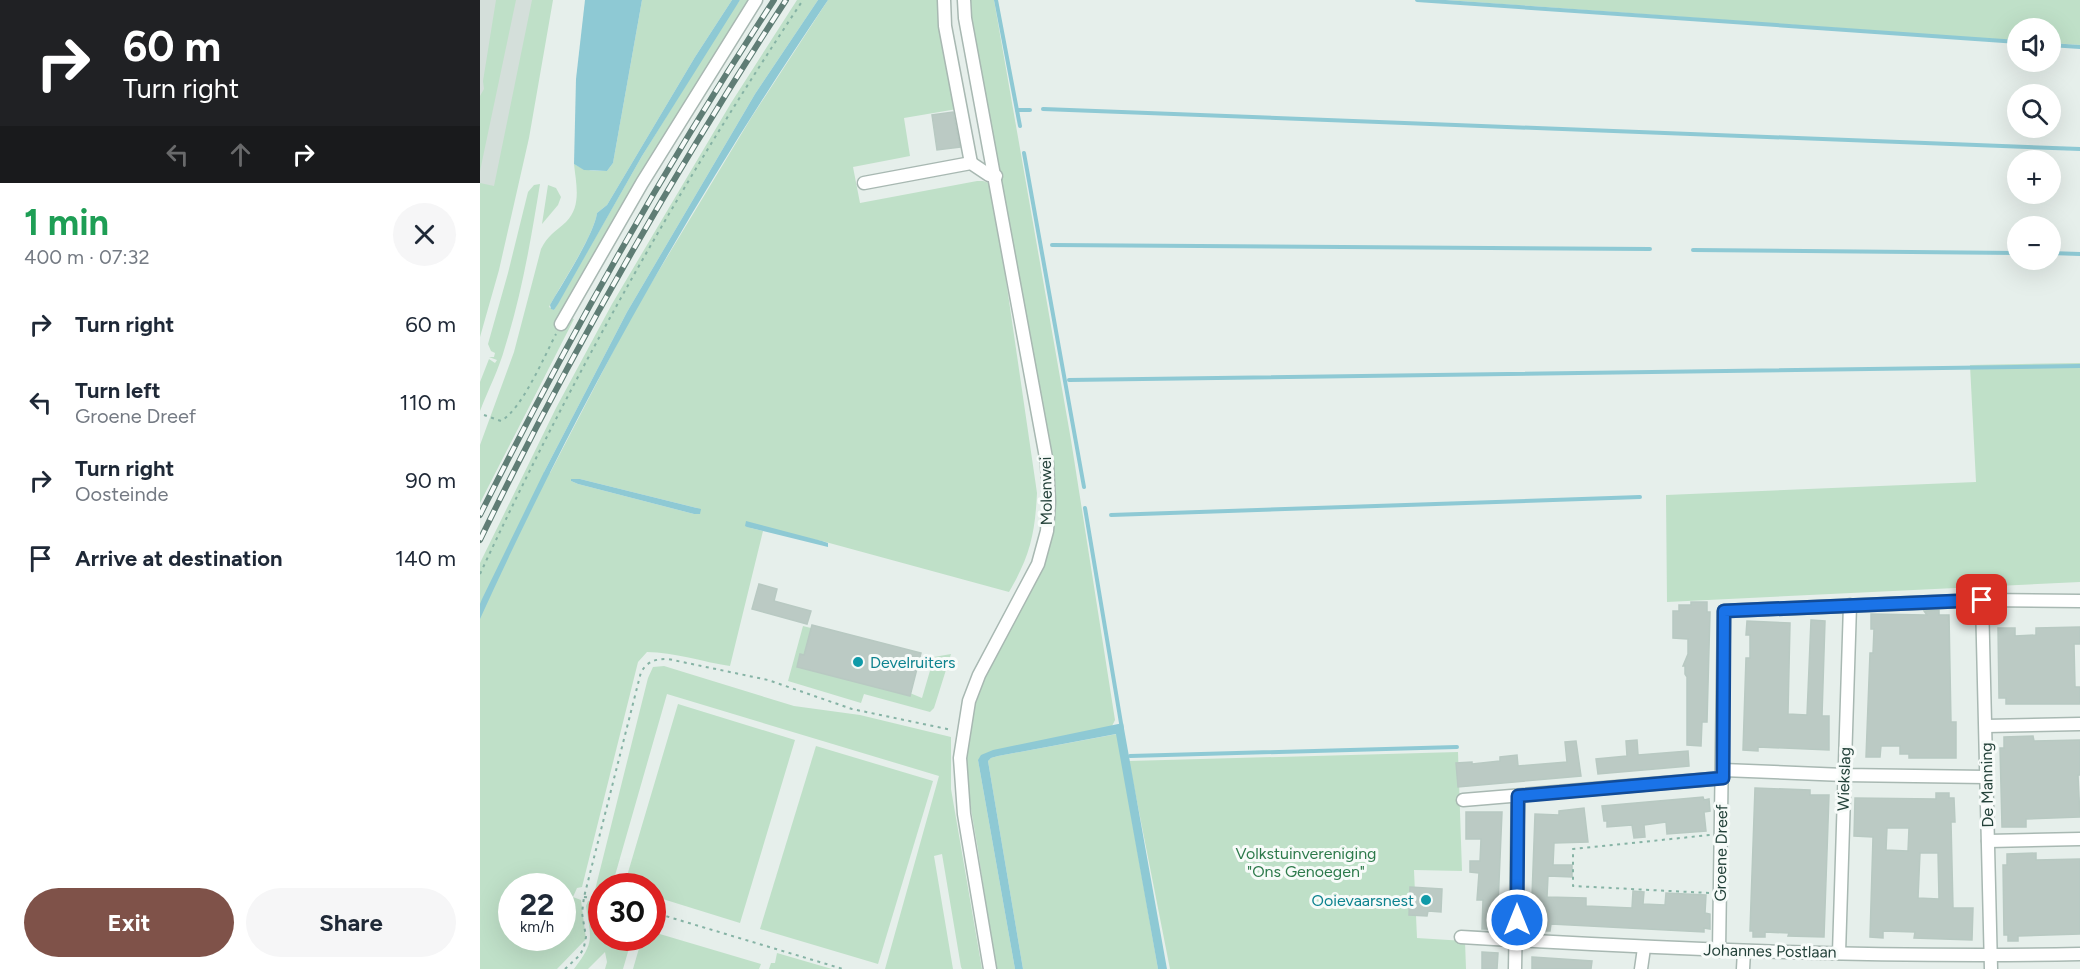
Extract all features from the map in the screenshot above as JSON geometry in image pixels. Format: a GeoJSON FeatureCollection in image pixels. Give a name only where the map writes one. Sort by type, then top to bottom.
{"type":"FeatureCollection","features":[{"type":"Feature","properties":{"kind":"street"},"geometry":{"type":"LineString","coordinates":[[561,324],[642,183],[756,0]]}},
{"type":"Feature","properties":{"kind":"street"},"geometry":{"type":"LineString","coordinates":[[944,0],[945,26],[971,164]]}},
{"type":"Feature","properties":{"kind":"street","name":"Molenwei"},"geometry":{"type":"LineString","coordinates":[[964,0],[965,18],[996,176],[1047,463],[1049,502],[1047,531],[1038,564],[979,675],[969,701],[960,758],[964,814],[990,969]]}},
{"type":"Feature","properties":{"kind":"street"},"geometry":{"type":"LineString","coordinates":[[864,183],[971,164],[989,175],[996,176]]}},
{"type":"Feature","properties":{"kind":"street"},"geometry":{"type":"LineString","coordinates":[[1850,605],[1982,600],[2080,600]]}},
{"type":"Feature","properties":{"kind":"street","name":"De Manning"},"geometry":{"type":"LineString","coordinates":[[1982,600],[1991,969]]}},
{"type":"Feature","properties":{"kind":"street","name":"Groene Dreef"},"geometry":{"type":"LineString","coordinates":[[1719,951],[1724,611],[1850,605]]}},
{"type":"Feature","properties":{"kind":"street","name":"Wiekslag"},"geometry":{"type":"LineString","coordinates":[[1839,953],[1850,605]]}},
{"type":"Feature","properties":{"kind":"street"},"geometry":{"type":"LineString","coordinates":[[1986,726],[2080,724]]}},
{"type":"Feature","properties":{"kind":"street"},"geometry":{"type":"LineString","coordinates":[[1463,800],[1723,774],[1986,777]]}},
{"type":"Feature","properties":{"kind":"street"},"geometry":{"type":"LineString","coordinates":[[1515,969],[1518,796]]}},
{"type":"Feature","properties":{"kind":"street"},"geometry":{"type":"LineString","coordinates":[[1988,841],[2080,839]]}},
{"type":"Feature","properties":{"kind":"street","name":"Johannes Postlaan"},"geometry":{"type":"LineString","coordinates":[[1461,938],[1719,951],[1991,956],[2080,954]]}},
{"type":"Feature","properties":{"kind":"street"},"geometry":{"type":"LineString","coordinates":[[1641,969],[1644,948]]}},
{"type":"Feature","properties":{"kind":"street"},"geometry":{"type":"LineString","coordinates":[[1743,969],[1744,951]]}},
{"type":"Feature","properties":{"kind":"path"},"geometry":{"type":"LineString","coordinates":[[480,574],[561,408],[616,306],[675,202],[803,0]]}},
{"type":"Feature","properties":{"kind":"path"},"geometry":{"type":"LineString","coordinates":[[484,415],[501,421],[510,416],[561,324]]}},
{"type":"Feature","properties":{"kind":"path"},"geometry":{"type":"LineString","coordinates":[[565,969],[580,955],[584,947],[586,937],[582,913],[584,897],[641,672],[646,663],[656,659],[668,659],[768,680],[852,708],[964,732]]}},
{"type":"Feature","properties":{"kind":"path"},"geometry":{"type":"LineString","coordinates":[[1720,894],[1573,886],[1573,849],[1722,834]]}},
{"type":"Feature","properties":{"kind":"path"},"geometry":{"type":"LineString","coordinates":[[584,897],[588,897]]}},
{"type":"Feature","properties":{"kind":"path"},"geometry":{"type":"LineString","coordinates":[[666,916],[843,969]]}},
{"type":"Feature","properties":{"kind":"shaded area"},"geometry":{"type":"Polygon","coordinates":[[[480,0],[546,0],[480,308],[480,0]]]}},
{"type":"Feature","properties":{"kind":"green space"},"geometry":{"type":"Polygon","coordinates":[[[496,0],[516,0],[480,171],[480,96],[484,89],[483,81],[496,0]]]}},
{"type":"Feature","properties":{"kind":"green space"},"geometry":{"type":"Polygon","coordinates":[[[532,0],[553,0],[529,138],[499,270],[480,337],[480,183],[494,186],[532,0]]]}},
{"type":"Feature","properties":{"kind":"green space"},"geometry":{"type":"Polygon","coordinates":[[[642,0],[732,0],[695,57],[607,205],[597,213],[584,246],[549,307],[554,310],[642,156],[731,12],[740,0],[750,0],[636,181],[557,321],[574,319],[480,503],[480,445],[514,352],[541,249],[549,237],[571,216],[574,209],[577,187],[574,164],[590,170],[607,171],[613,163],[642,0]]]}},
{"type":"Feature","properties":{"kind":"green space"},"geometry":{"type":"Polygon","coordinates":[[[797,0],[818,0],[755,94],[627,312],[544,472],[550,473],[632,315],[751,118],[828,0],[938,0],[941,37],[957,109],[904,118],[910,156],[853,167],[860,203],[977,181],[992,184],[1037,493],[1035,521],[1027,556],[1009,592],[822,541],[747,527],[763,531],[730,666],[657,652],[647,652],[638,662],[582,887],[576,890],[576,873],[498,873],[498,951],[574,951],[557,969],[480,969],[480,563],[556,408],[612,304],[731,103],[797,0]],[[571,479],[571,481],[694,514],[697,508],[580,479],[571,479]]]}},
{"type":"Feature","properties":{"kind":"green space"},"geometry":{"type":"Polygon","coordinates":[[[968,0],[994,0],[1071,440],[1115,720],[1112,726],[978,760],[1015,969],[997,969],[970,804],[967,750],[973,712],[983,682],[1031,592],[1046,558],[1054,524],[1056,493],[1048,430],[968,0]]]}},
{"type":"Feature","properties":{"kind":"green space"},"geometry":{"type":"Polygon","coordinates":[[[1446,0],[2080,0],[2080,45],[2061,44],[2061,18],[2007,18],[2007,40],[1446,0]]]}},
{"type":"Feature","properties":{"kind":"green space"},"geometry":{"type":"Polygon","coordinates":[[[540,184],[516,306],[503,355],[480,411],[480,382],[489,359],[495,363],[497,360],[489,357],[494,357],[495,353],[491,351],[488,344],[528,192],[534,185],[540,184]]]}},
{"type":"Feature","properties":{"kind":"green space"},"geometry":{"type":"Polygon","coordinates":[[[548,185],[556,188],[561,197],[558,205],[542,224],[548,185]]]}},
{"type":"Feature","properties":{"kind":"green space"},"geometry":{"type":"Polygon","coordinates":[[[2080,363],[2080,582],[1667,602],[1666,495],[1976,482],[1970,365],[2080,363]]]}},
{"type":"Feature","properties":{"kind":"green space"},"geometry":{"type":"Polygon","coordinates":[[[803,626],[913,654],[905,691],[922,698],[934,657],[951,654],[934,708],[930,712],[864,694],[861,703],[788,681],[803,626]]]}},
{"type":"Feature","properties":{"kind":"green space"},"geometry":{"type":"Polygon","coordinates":[[[664,666],[794,706],[860,715],[951,737],[951,789],[982,969],[962,969],[961,967],[942,854],[934,856],[953,969],[885,969],[939,776],[667,694],[616,873],[599,873],[648,678],[653,667],[664,666]]]}},
{"type":"Feature","properties":{"kind":"green space"},"geometry":{"type":"Polygon","coordinates":[[[678,704],[795,740],[740,923],[666,900],[666,873],[628,873],[678,704]]]}},
{"type":"Feature","properties":{"kind":"green space"},"geometry":{"type":"Polygon","coordinates":[[[1117,734],[1158,969],[1023,969],[988,761],[998,756],[1117,734]]]}},
{"type":"Feature","properties":{"kind":"green space"},"geometry":{"type":"Polygon","coordinates":[[[816,746],[933,781],[878,964],[760,929],[816,746]]]}},
{"type":"Feature","properties":{"kind":"green space","name":"Volkstuinvereniging \"Ons Genoegen\""},"geometry":{"type":"Polygon","coordinates":[[[1458,752],[1462,871],[1414,870],[1417,938],[1465,941],[1466,969],[1170,969],[1129,761],[1458,752]]]}},
{"type":"Feature","properties":{"kind":"green space"},"geometry":{"type":"Polygon","coordinates":[[[576,898],[581,900],[586,939],[576,949],[576,898]]]}},
{"type":"Feature","properties":{"kind":"green space"},"geometry":{"type":"Polygon","coordinates":[[[666,936],[761,964],[759,969],[633,969],[638,951],[666,951],[666,936]]]}},
{"type":"Feature","properties":{"kind":"green space"},"geometry":{"type":"Polygon","coordinates":[[[588,946],[588,951],[628,951],[623,969],[605,969],[607,962],[605,952],[588,969],[574,969],[588,946]]]}},
{"type":"Feature","properties":{"kind":"green space"},"geometry":{"type":"Polygon","coordinates":[[[777,953],[832,969],[769,969],[771,963],[775,963],[777,953]]]}},
{"type":"Feature","properties":{"kind":"water"},"geometry":{"type":"Polygon","coordinates":[[[585,0],[642,0],[613,163],[607,171],[584,170],[574,164],[576,79],[585,0]]]}},
{"type":"Feature","properties":{"kind":"water"},"geometry":{"type":"Polygon","coordinates":[[[732,0],[740,0],[642,156],[558,304],[554,310],[551,309],[550,305],[590,234],[597,213],[607,205],[695,57],[732,0]]]}},
{"type":"Feature","properties":{"kind":"water"},"geometry":{"type":"Polygon","coordinates":[[[818,0],[828,0],[731,149],[685,225],[598,380],[480,619],[482,599],[544,472],[627,312],[755,94],[818,0]]]}},
{"type":"Feature","properties":{"kind":"water"},"geometry":{"type":"Polygon","coordinates":[[[571,479],[580,479],[701,509],[700,514],[578,484],[571,479]]]}},
{"type":"Feature","properties":{"kind":"water"},"geometry":{"type":"Polygon","coordinates":[[[746,521],[822,541],[828,543],[828,547],[747,527],[745,526],[746,521]]]}},
{"type":"Feature","properties":{"kind":"water"},"geometry":{"type":"Polygon","coordinates":[[[1123,723],[1167,969],[1158,969],[1116,734],[998,756],[988,761],[1023,969],[1015,969],[978,760],[981,755],[993,750],[1123,723]]]}},
{"type":"Feature","properties":{"kind":"building"},"geometry":{"type":"Polygon","coordinates":[[[953,112],[960,147],[937,150],[932,115],[953,112]]]}},
{"type":"Feature","properties":{"kind":"building"},"geometry":{"type":"Polygon","coordinates":[[[759,584],[777,589],[774,601],[811,611],[807,624],[752,609],[759,584]]]}},
{"type":"Feature","properties":{"kind":"building"},"geometry":{"type":"Polygon","coordinates":[[[1691,602],[1707,602],[1707,612],[1710,612],[1707,722],[1702,722],[1701,746],[1687,745],[1687,677],[1685,666],[1683,666],[1688,654],[1688,639],[1673,638],[1673,611],[1679,611],[1679,605],[1691,605],[1691,602]]]}},
{"type":"Feature","properties":{"kind":"building"},"geometry":{"type":"Polygon","coordinates":[[[1939,610],[1939,615],[1949,615],[1951,722],[1956,722],[1956,758],[1909,758],[1909,754],[1900,754],[1900,746],[1881,746],[1880,757],[1866,757],[1870,653],[1873,653],[1874,629],[1871,629],[1871,614],[1927,615],[1924,611],[1939,610]]]}},
{"type":"Feature","properties":{"kind":"building"},"geometry":{"type":"Polygon","coordinates":[[[1811,620],[1825,621],[1822,716],[1829,716],[1829,750],[1758,747],[1758,751],[1743,750],[1746,658],[1750,658],[1750,635],[1746,635],[1747,621],[1790,623],[1788,714],[1807,715],[1811,620]]]}},
{"type":"Feature","properties":{"kind":"building","name":"Develruiters"},"geometry":{"type":"Polygon","coordinates":[[[812,625],[921,653],[910,696],[797,667],[800,654],[804,655],[812,625]]]}},
{"type":"Feature","properties":{"kind":"building"},"geometry":{"type":"Polygon","coordinates":[[[2080,627],[2080,644],[2074,644],[2075,687],[2080,687],[2080,704],[2006,704],[2006,698],[1999,698],[1998,628],[2015,628],[2015,636],[2036,635],[2036,628],[2080,627]]]}},
{"type":"Feature","properties":{"kind":"building"},"geometry":{"type":"Polygon","coordinates":[[[2033,736],[2034,741],[2080,740],[2080,775],[2078,775],[2080,817],[2026,819],[2026,827],[2002,827],[2000,748],[2004,748],[2004,737],[2033,736]]]}},
{"type":"Feature","properties":{"kind":"building"},"geometry":{"type":"Polygon","coordinates":[[[1637,740],[1638,755],[1688,751],[1689,766],[1598,774],[1596,759],[1627,756],[1626,741],[1637,740]]]}},
{"type":"Feature","properties":{"kind":"building"},"geometry":{"type":"Polygon","coordinates":[[[1576,741],[1581,776],[1458,787],[1456,763],[1500,761],[1500,757],[1517,755],[1518,766],[1567,762],[1565,742],[1576,741]]]}},
{"type":"Feature","properties":{"kind":"building"},"geometry":{"type":"Polygon","coordinates":[[[1755,788],[1810,790],[1810,795],[1829,795],[1824,937],[1788,936],[1789,933],[1765,932],[1765,937],[1753,937],[1753,931],[1750,931],[1755,788]]]}},
{"type":"Feature","properties":{"kind":"building"},"geometry":{"type":"Polygon","coordinates":[[[1936,793],[1949,793],[1949,798],[1954,798],[1955,822],[1951,822],[1953,908],[1973,908],[1972,940],[1914,938],[1915,932],[1883,931],[1883,938],[1870,937],[1873,837],[1854,836],[1855,798],[1936,799],[1936,793]],[[1887,828],[1886,850],[1908,851],[1909,828],[1887,828]],[[1920,853],[1918,898],[1939,899],[1938,853],[1920,853]]]}},
{"type":"Feature","properties":{"kind":"building"},"geometry":{"type":"Polygon","coordinates":[[[1703,797],[1704,800],[1709,799],[1710,811],[1704,812],[1706,831],[1667,834],[1666,822],[1644,825],[1645,837],[1634,838],[1632,825],[1607,827],[1607,821],[1604,821],[1602,806],[1703,797]]]}},
{"type":"Feature","properties":{"kind":"building"},"geometry":{"type":"Polygon","coordinates":[[[1584,808],[1588,842],[1554,843],[1553,865],[1572,865],[1572,877],[1548,876],[1547,897],[1586,898],[1586,906],[1632,908],[1633,891],[1644,892],[1643,904],[1665,905],[1666,893],[1706,895],[1705,913],[1710,914],[1710,929],[1704,928],[1704,932],[1551,924],[1550,931],[1536,931],[1536,925],[1531,924],[1535,814],[1559,815],[1559,811],[1584,808]]]}},
{"type":"Feature","properties":{"kind":"building"},"geometry":{"type":"Polygon","coordinates":[[[1466,812],[1502,812],[1497,929],[1482,929],[1483,900],[1477,900],[1479,873],[1470,872],[1470,861],[1480,861],[1481,839],[1466,839],[1466,812]]]}},
{"type":"Feature","properties":{"kind":"building"},"geometry":{"type":"Polygon","coordinates":[[[2036,853],[2036,860],[2080,859],[2080,934],[2018,936],[2018,941],[2008,941],[2008,935],[2004,935],[2003,865],[2007,865],[2007,854],[2036,853]]]}},
{"type":"Feature","properties":{"kind":"building","name":"Ooievaarsnest"},"geometry":{"type":"Polygon","coordinates":[[[1410,887],[1442,889],[1441,912],[1428,911],[1427,916],[1409,915],[1410,887]]]}},
{"type":"Feature","properties":{"kind":"building"},"geometry":{"type":"Polygon","coordinates":[[[1482,952],[1498,953],[1497,969],[1482,969],[1482,952]]]}},
{"type":"Feature","properties":{"kind":"building"},"geometry":{"type":"Polygon","coordinates":[[[1532,957],[1592,961],[1591,969],[1532,969],[1532,957]]]}},
{"type":"Feature","properties":{"kind":"waterway"},"geometry":{"type":"LineString","coordinates":[[996,0],[1020,126]]}},
{"type":"Feature","properties":{"kind":"waterway"},"geometry":{"type":"LineString","coordinates":[[1417,0],[2007,41]]}},
{"type":"Feature","properties":{"kind":"waterway"},"geometry":{"type":"LineString","coordinates":[[2061,46],[2080,47]]}},
{"type":"Feature","properties":{"kind":"waterway"},"geometry":{"type":"LineString","coordinates":[[1043,109],[2080,149]]}},
{"type":"Feature","properties":{"kind":"waterway"},"geometry":{"type":"LineString","coordinates":[[1017,110],[1030,110]]}},
{"type":"Feature","properties":{"kind":"waterway"},"geometry":{"type":"LineString","coordinates":[[1024,153],[1084,487]]}},
{"type":"Feature","properties":{"kind":"waterway"},"geometry":{"type":"LineString","coordinates":[[1052,245],[1650,249]]}},
{"type":"Feature","properties":{"kind":"waterway"},"geometry":{"type":"LineString","coordinates":[[1693,250],[2007,253]]}},
{"type":"Feature","properties":{"kind":"waterway"},"geometry":{"type":"LineString","coordinates":[[2061,253],[2080,254]]}},
{"type":"Feature","properties":{"kind":"waterway"},"geometry":{"type":"LineString","coordinates":[[1069,380],[2080,366]]}},
{"type":"Feature","properties":{"kind":"waterway"},"geometry":{"type":"LineString","coordinates":[[1111,515],[1640,497]]}},
{"type":"Feature","properties":{"kind":"waterway"},"geometry":{"type":"LineString","coordinates":[[1085,508],[1122,729]]}},
{"type":"Feature","properties":{"kind":"waterway"},"geometry":{"type":"LineString","coordinates":[[1130,756],[1457,747]]}},
{"type":"Feature","properties":{"kind":"railway"},"geometry":{"type":"LineString","coordinates":[[480,515],[619,253],[694,126],[774,0]]}},
{"type":"Feature","properties":{"kind":"railway"},"geometry":{"type":"LineString","coordinates":[[480,540],[550,401],[624,265],[703,131],[786,0]]}},
{"type":"Feature","properties":{"kind":"place","name":"Develruiters"},"geometry":{"type":"Point","coordinates":[858,662]}},
{"type":"Feature","properties":{"kind":"place","name":"Ooievaarsnest"},"geometry":{"type":"Point","coordinates":[1426,900]}},
{"type":"Feature","properties":{"kind":"route"},"geometry":{"type":"LineString","coordinates":[[1517,920],[1518,796],[1723,778],[1724,611],[1982,600]]}}]}
